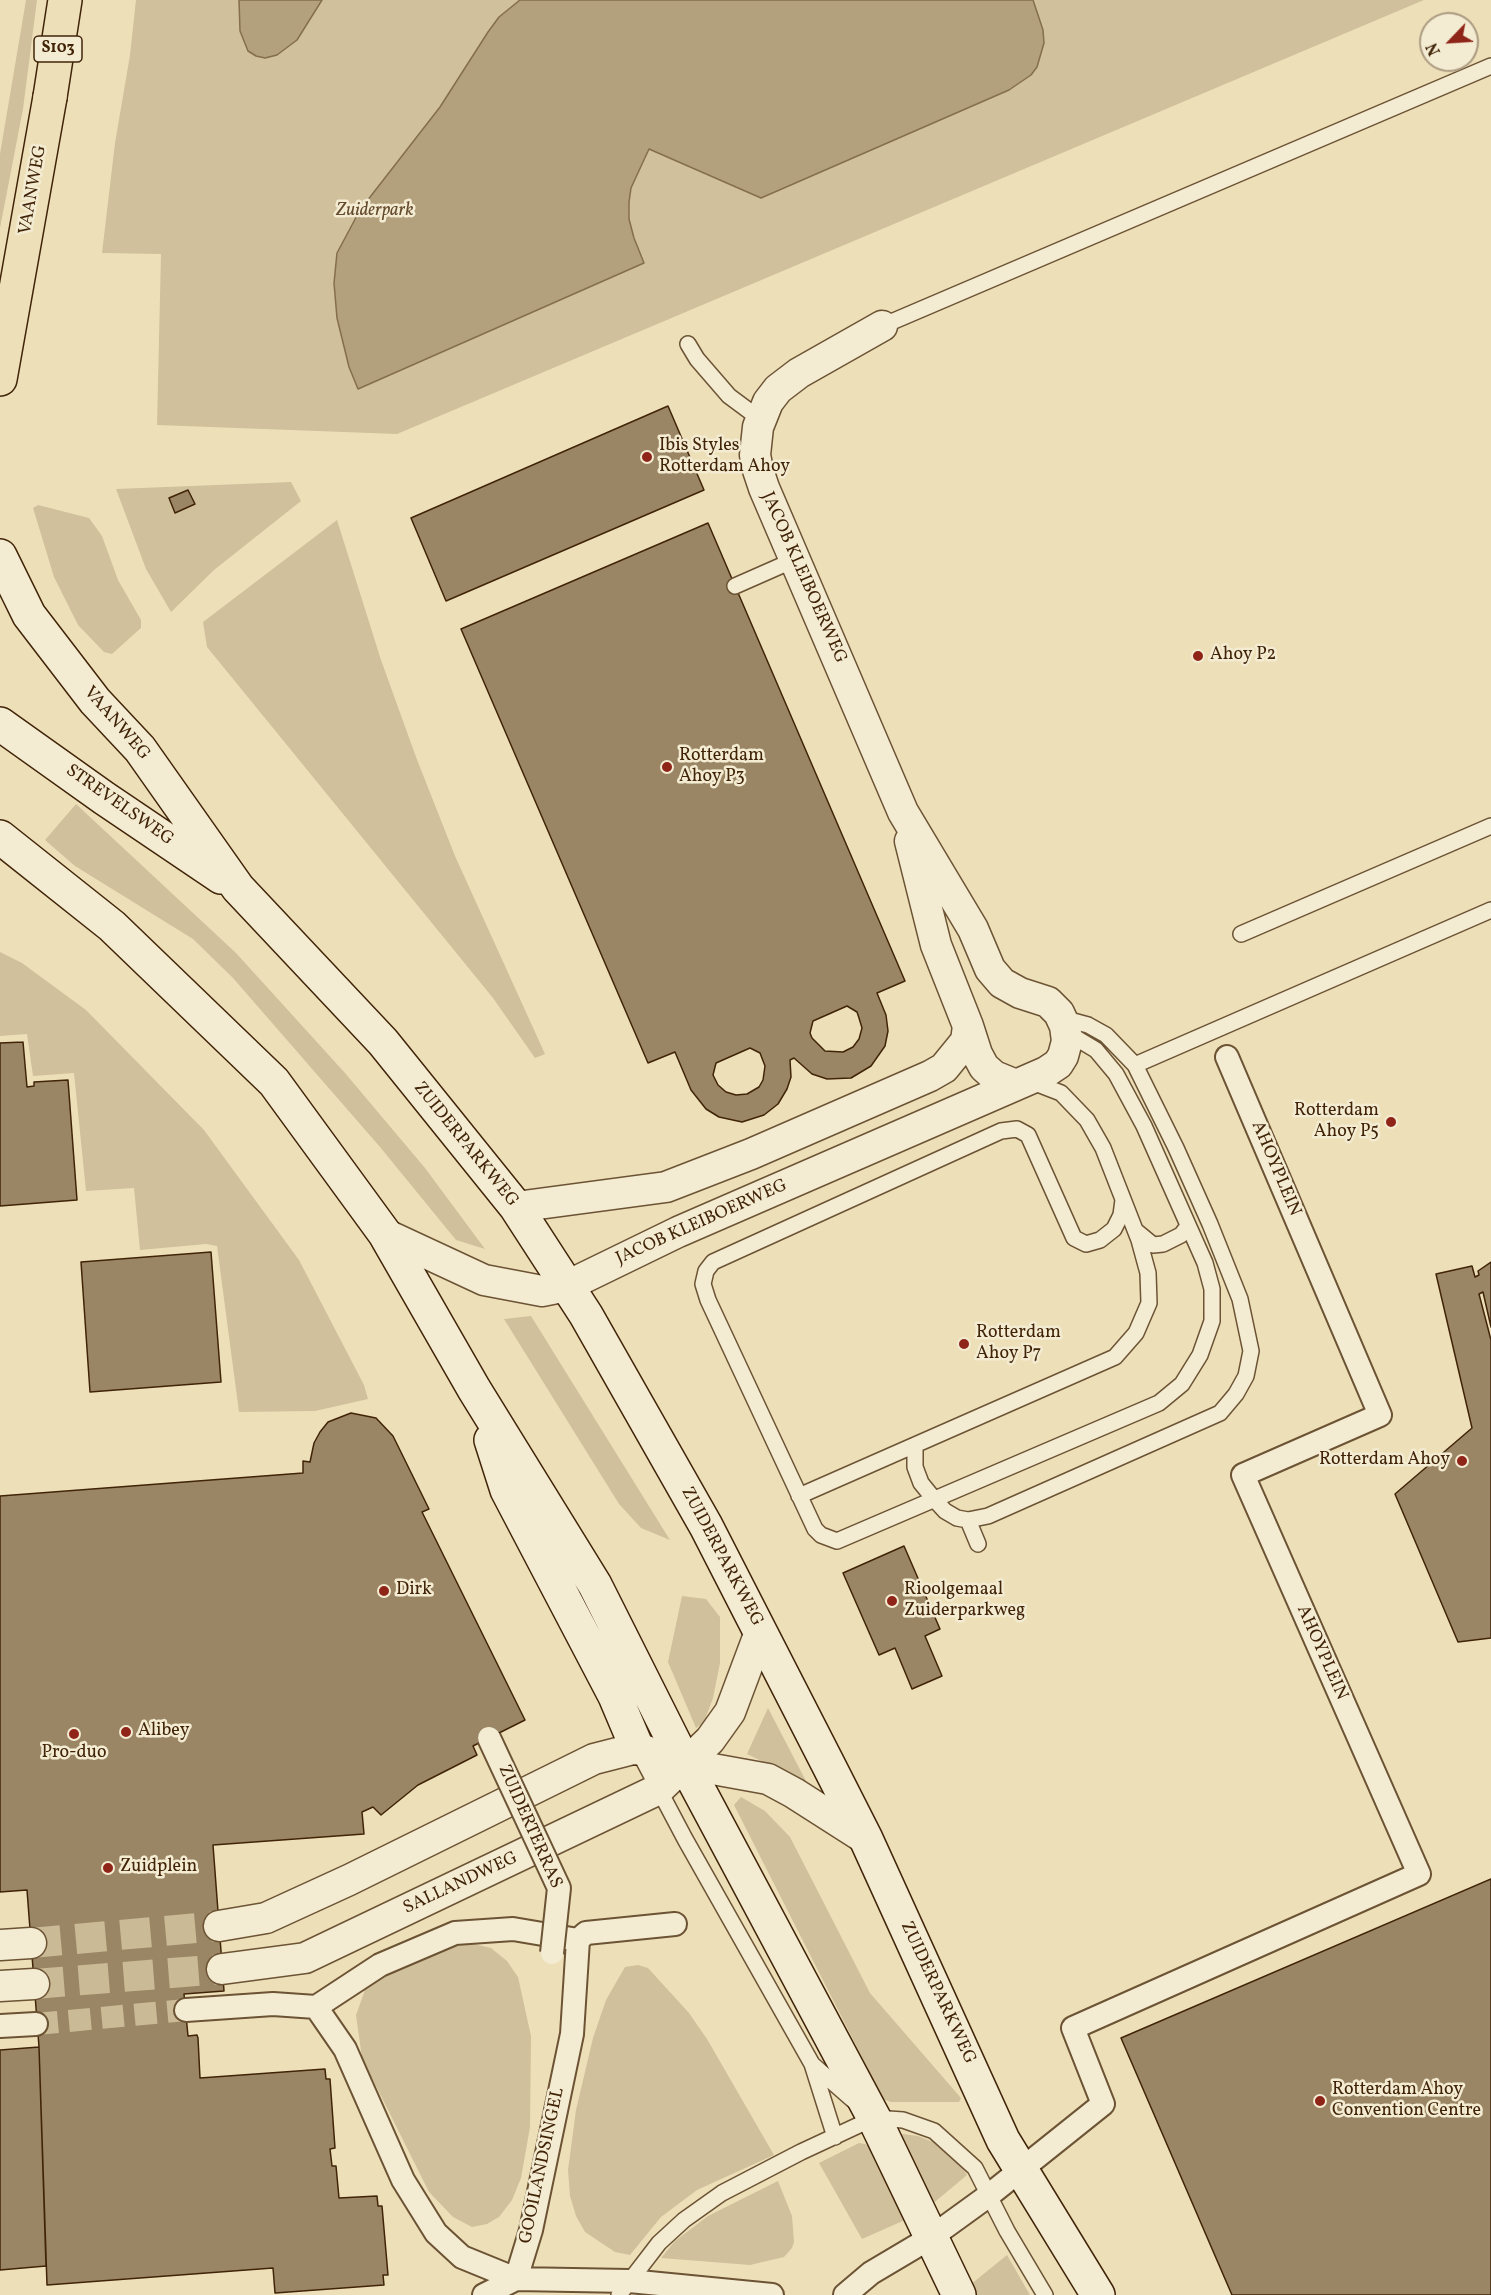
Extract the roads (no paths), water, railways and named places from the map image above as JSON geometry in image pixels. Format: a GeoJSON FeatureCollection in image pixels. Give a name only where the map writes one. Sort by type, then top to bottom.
{"type":"FeatureCollection","features":[{"type":"Feature","properties":{"kind":"main road","name":"VAANWEG"},"geometry":{"type":"LineString","coordinates":[[0,379],[65,0]]}},
{"type":"Feature","properties":{"kind":"main road","name":"VAANWEG"},"geometry":{"type":"LineString","coordinates":[[0,556],[29,615],[95,702],[140,749],[238,888]]}},
{"type":"Feature","properties":{"kind":"main road","name":"STREVELSWEG"},"geometry":{"type":"LineString","coordinates":[[0,724],[104,798],[238,888]]}},
{"type":"Feature","properties":{"kind":"main road"},"geometry":{"type":"LineString","coordinates":[[0,837],[112,926],[274,1082],[385,1234],[474,1389],[596,1585],[686,1764],[874,2118],[959,2295]]}},
{"type":"Feature","properties":{"kind":"main road","name":"ZUIDERPARKWEG"},"geometry":{"type":"LineString","coordinates":[[238,888],[383,1042],[516,1207],[567,1286],[706,1526],[866,1839],[1003,2140],[1098,2295]]}},
{"type":"Feature","properties":{"kind":"main road"},"geometry":{"type":"LineString","coordinates":[[474,1389],[507,1490],[615,1696],[638,1748]]}},
{"type":"Feature","properties":{"kind":"street","name":"JACOB KLEIBOERWEG"},"geometry":{"type":"LineString","coordinates":[[385,1234],[484,1280],[542,1291],[567,1286],[678,1232],[1022,1083],[1059,1064],[1067,1041],[1063,1025],[1048,1002],[1020,993],[1002,983],[990,969],[974,929],[903,812],[838,657],[794,560],[758,470],[756,441],[760,419],[768,402],[778,389],[788,379],[882,326]]}},
{"type":"Feature","properties":{"kind":"street","name":"JACOB KLEIBOERWEG"},"geometry":{"type":"LineString","coordinates":[[903,812],[936,945],[977,1054],[984,1067],[994,1077],[1022,1083]]}},
{"type":"Feature","properties":{"kind":"street"},"geometry":{"type":"LineString","coordinates":[[516,1207],[649,1190],[704,1174],[930,1076],[944,1068],[956,1056],[966,1041],[968,1026]]}},
{"type":"Feature","properties":{"kind":"street","name":"AHOYPLEIN"},"geometry":{"type":"LineString","coordinates":[[1020,2170],[1103,2104],[1073,2028],[1419,1874],[1243,1475],[1380,1415],[1227,1057]]}},
{"type":"Feature","properties":{"kind":"street","name":"SALLANDWEG"},"geometry":{"type":"LineString","coordinates":[[222,1969],[304,1958],[659,1789],[710,1740],[730,1712],[760,1632]]}},
{"type":"Feature","properties":{"kind":"street","name":"ZUIDERTERRAS"},"geometry":{"type":"LineString","coordinates":[[489,1738],[559,1888],[552,1953]]}},
{"type":"Feature","properties":{"kind":"street"},"geometry":{"type":"LineString","coordinates":[[219,1926],[266,1918],[349,1880],[594,1759],[638,1748],[686,1764],[768,1779],[866,1839]]}},
{"type":"Feature","properties":{"kind":"street"},"geometry":{"type":"LineString","coordinates":[[186,2010],[273,2004],[316,2007],[380,1965],[455,1933],[513,1929],[577,1942],[586,1933],[675,1924]]}},
{"type":"Feature","properties":{"kind":"street","name":"GOOILANDSINGEL"},"geometry":{"type":"LineString","coordinates":[[516,2279],[531,2230],[572,2034],[577,1942]]}},
{"type":"Feature","properties":{"kind":"street"},"geometry":{"type":"LineString","coordinates":[[0,1945],[31,1943]]}},
{"type":"Feature","properties":{"kind":"street"},"geometry":{"type":"LineString","coordinates":[[0,1986],[34,1984]]}},
{"type":"Feature","properties":{"kind":"street"},"geometry":{"type":"LineString","coordinates":[[316,2007],[345,2049],[403,2180],[436,2233],[462,2257],[516,2279],[624,2288],[772,2295]]}},
{"type":"Feature","properties":{"kind":"street"},"geometry":{"type":"LineString","coordinates":[[0,2026],[36,2024]]}},
{"type":"Feature","properties":{"kind":"street"},"geometry":{"type":"LineString","coordinates":[[845,2295],[871,2273],[930,2238],[1020,2170]]}},
{"type":"Feature","properties":{"kind":"street"},"geometry":{"type":"LineString","coordinates":[[484,2295],[516,2279]]}},
{"type":"Feature","properties":{"kind":"lane"},"geometry":{"type":"LineString","coordinates":[[882,326],[1491,66]]}},
{"type":"Feature","properties":{"kind":"lane"},"geometry":{"type":"LineString","coordinates":[[688,344],[697,359],[729,396],[760,419]]}},
{"type":"Feature","properties":{"kind":"lane"},"geometry":{"type":"LineString","coordinates":[[735,586],[794,560]]}},
{"type":"Feature","properties":{"kind":"lane"},"geometry":{"type":"LineString","coordinates":[[1241,934],[1491,826]]}},
{"type":"Feature","properties":{"kind":"lane"},"geometry":{"type":"LineString","coordinates":[[1135,1065],[1491,910]]}},
{"type":"Feature","properties":{"kind":"lane"},"geometry":{"type":"LineString","coordinates":[[915,1445],[915,1467],[921,1483],[945,1511],[957,1518],[968,1520],[988,1516],[1220,1413],[1236,1394],[1246,1376],[1251,1351],[1240,1299],[1190,1181],[1135,1065],[1107,1035],[1088,1024],[1063,1025]]}},
{"type":"Feature","properties":{"kind":"lane"},"geometry":{"type":"LineString","coordinates":[[1063,1025],[1096,1050],[1116,1074],[1146,1130],[1205,1263],[1212,1289],[1212,1321],[1200,1355],[1182,1384],[1159,1403],[837,1541],[821,1535],[815,1529],[799,1496],[708,1300],[703,1284],[706,1271],[713,1262],[1001,1131],[1017,1129],[1028,1135],[1074,1238],[1086,1244],[1100,1240],[1114,1229],[1121,1215],[1123,1200]]}},
{"type":"Feature","properties":{"kind":"lane"},"geometry":{"type":"LineString","coordinates":[[799,1496],[1115,1357],[1137,1333],[1149,1303],[1148,1273],[1136,1231],[1103,1148],[1087,1120],[1061,1093],[1022,1083]]}},
{"type":"Feature","properties":{"kind":"lane"},"geometry":{"type":"LineString","coordinates":[[1136,1231],[1153,1245],[1163,1244],[1182,1235],[1188,1226]]}},
{"type":"Feature","properties":{"kind":"lane"},"geometry":{"type":"LineString","coordinates":[[968,1520],[978,1544]]}},
{"type":"Feature","properties":{"kind":"lane"},"geometry":{"type":"LineString","coordinates":[[638,1748],[746,1950],[812,2064],[835,2137]]}},
{"type":"Feature","properties":{"kind":"lane"},"geometry":{"type":"LineString","coordinates":[[812,2064],[874,2118]]}},
{"type":"Feature","properties":{"kind":"lane"},"geometry":{"type":"LineString","coordinates":[[624,2288],[659,2243],[684,2220],[722,2193],[874,2118],[903,2120],[934,2131],[975,2168],[988,2196],[1045,2295]]}},
{"type":"Feature","properties":{"kind":"tunnel"},"geometry":{"type":"LineString","coordinates":[[31,1943],[219,1926]]}},
{"type":"Feature","properties":{"kind":"tunnel"},"geometry":{"type":"LineString","coordinates":[[34,1984],[222,1969]]}},
{"type":"Feature","properties":{"kind":"tunnel"},"geometry":{"type":"LineString","coordinates":[[36,2024],[186,2010]]}},
{"type":"Feature","properties":{"kind":"place","name":"Ibis Styles Rotterdam Ahoy"},"geometry":{"type":"Point","coordinates":[647,457]}},
{"type":"Feature","properties":{"kind":"place","name":"Ahoy P2"},"geometry":{"type":"Point","coordinates":[1198,656]}},
{"type":"Feature","properties":{"kind":"place","name":"Rotterdam Ahoy P3"},"geometry":{"type":"Point","coordinates":[667,767]}},
{"type":"Feature","properties":{"kind":"place","name":"Rotterdam Ahoy P5"},"geometry":{"type":"Point","coordinates":[1391,1122]}},
{"type":"Feature","properties":{"kind":"place","name":"Rotterdam Ahoy P7"},"geometry":{"type":"Point","coordinates":[964,1344]}},
{"type":"Feature","properties":{"kind":"place","name":"Rotterdam Ahoy"},"geometry":{"type":"Point","coordinates":[1462,1461]}},
{"type":"Feature","properties":{"kind":"place","name":"Dirk"},"geometry":{"type":"Point","coordinates":[384,1591]}},
{"type":"Feature","properties":{"kind":"place","name":"Rioolgemaal Zuiderparkweg"},"geometry":{"type":"Point","coordinates":[892,1601]}},
{"type":"Feature","properties":{"kind":"place","name":"Alibey"},"geometry":{"type":"Point","coordinates":[126,1732]}},
{"type":"Feature","properties":{"kind":"place","name":"Pro-duo"},"geometry":{"type":"Point","coordinates":[74,1734]}},
{"type":"Feature","properties":{"kind":"place","name":"Zuidplein"},"geometry":{"type":"Point","coordinates":[108,1868]}},
{"type":"Feature","properties":{"kind":"place","name":"Rotterdam Ahoy Convention Centre"},"geometry":{"type":"Point","coordinates":[1320,2101]}},
{"type":"Feature","properties":{"kind":"park label","name":"Zuiderpark"},"geometry":{"type":"Point","coordinates":[375,212]}}]}
